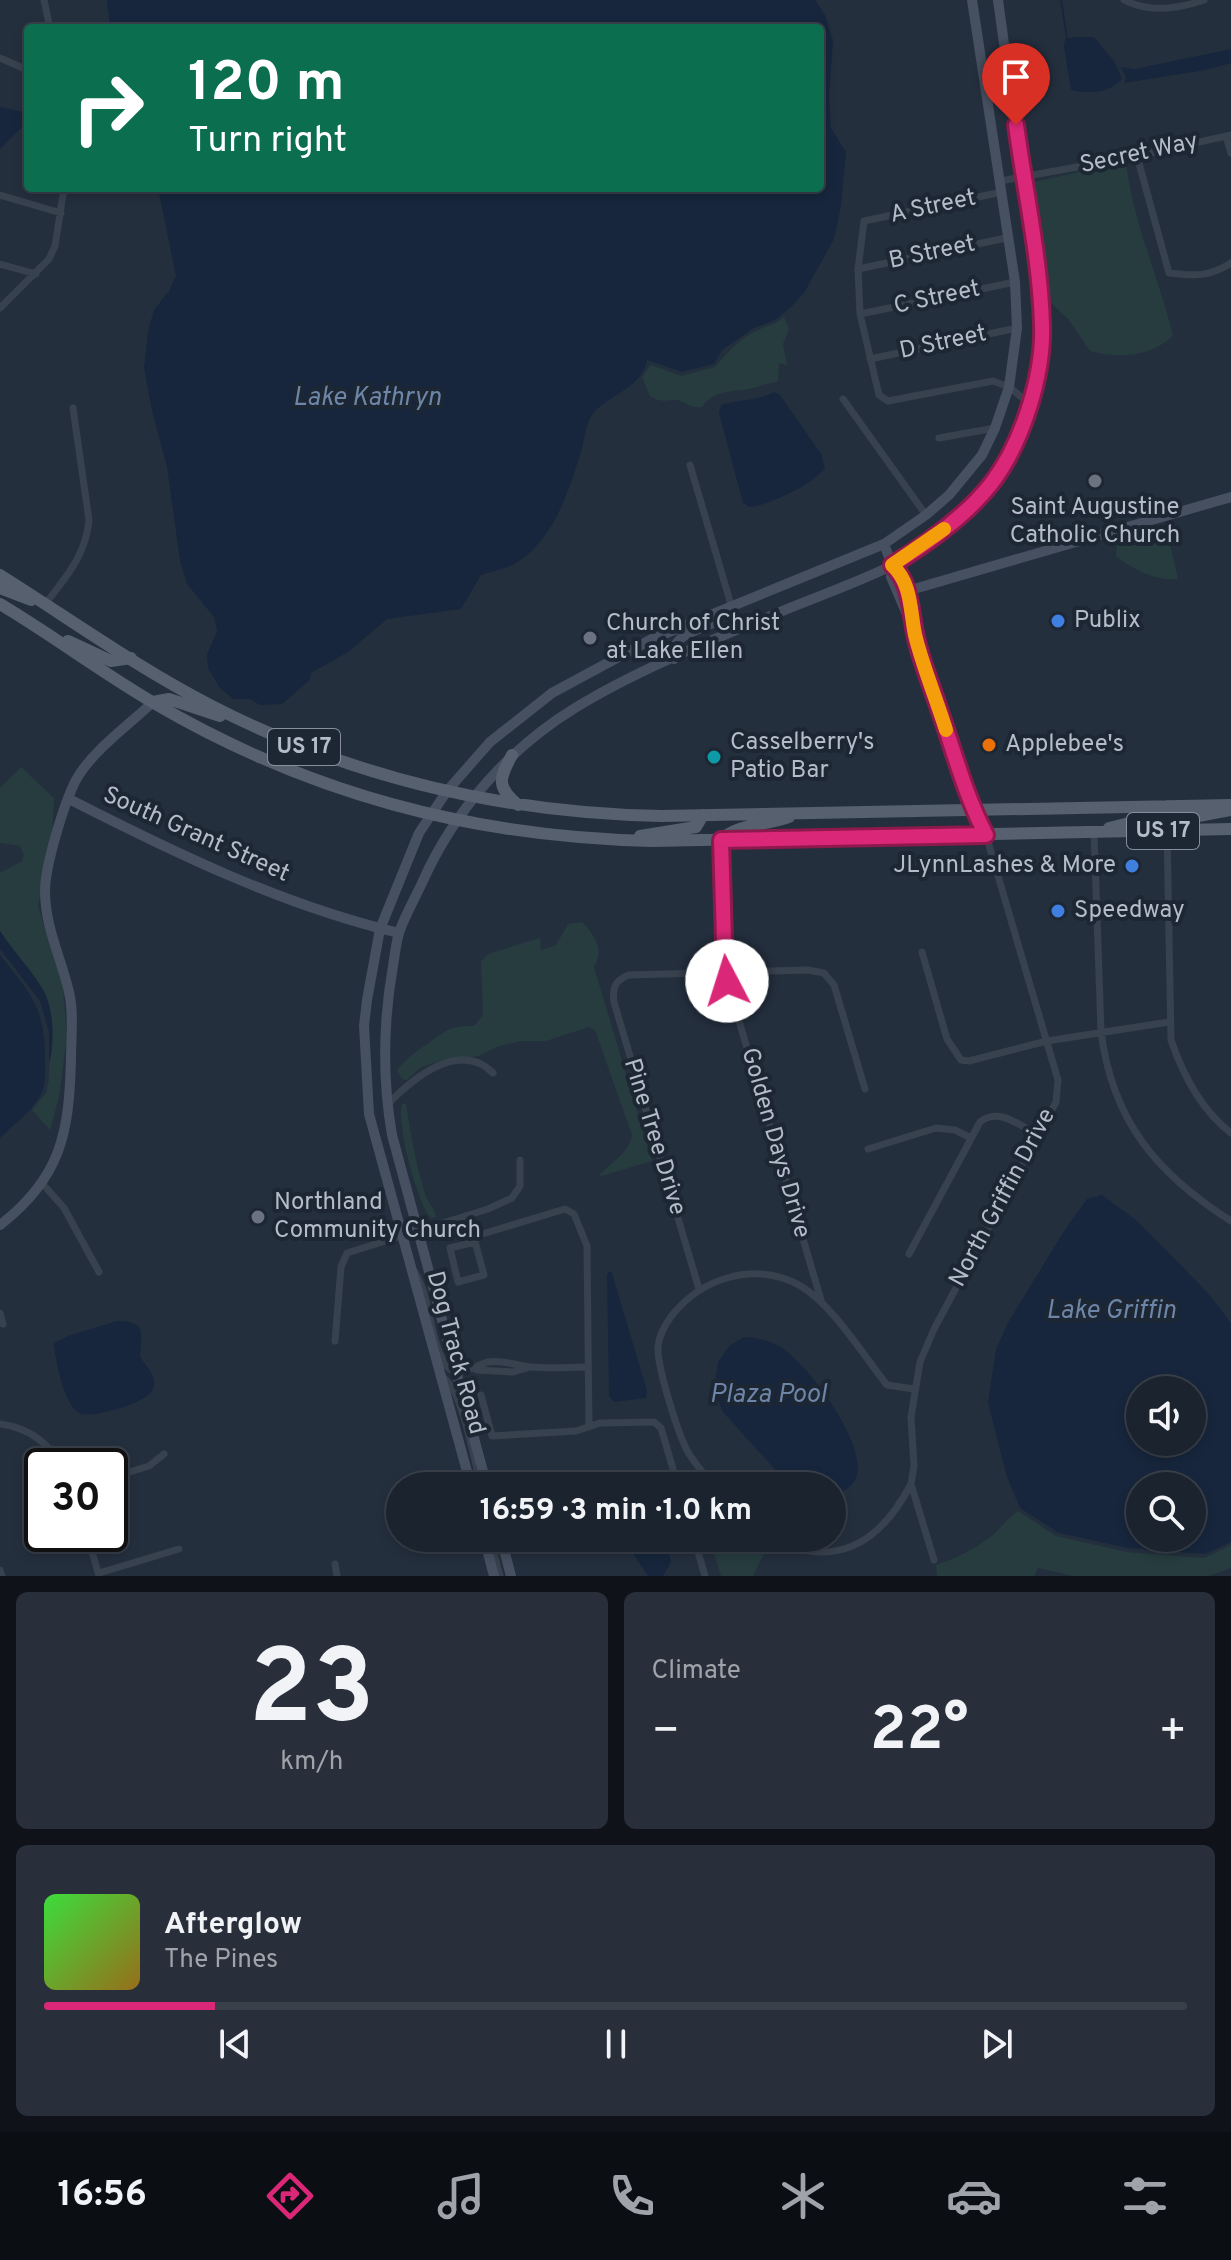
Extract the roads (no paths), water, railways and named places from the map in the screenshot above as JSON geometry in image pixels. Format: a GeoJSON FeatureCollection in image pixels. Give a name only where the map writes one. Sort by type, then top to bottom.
{"type":"FeatureCollection","features":[{"type":"Feature","properties":{"kind":"main road"},"geometry":{"type":"LineString","coordinates":[[674,659],[672,650],[679,639],[722,619],[732,608],[884,544],[926,515],[971,470],[995,428],[1009,387],[1017,328],[1015,282],[972,0]]}},
{"type":"Feature","properties":{"kind":"main road","name":"Dog Track Road"},"geometry":{"type":"LineString","coordinates":[[481,1472],[392,1135],[387,1105],[386,1014],[399,933],[437,847],[455,821],[512,755],[573,709],[604,691],[892,565],[956,519],[992,483],[1022,428],[1030,404],[1037,377],[1043,327],[1039,280],[998,0]]}},
{"type":"Feature","properties":{"kind":"main road"},"geometry":{"type":"LineString","coordinates":[[907,591],[1231,497]]}},
{"type":"Feature","properties":{"kind":"main road"},"geometry":{"type":"LineString","coordinates":[[884,544],[892,565],[891,577],[915,633],[973,810],[986,835]]}},
{"type":"Feature","properties":{"kind":"main road"},"geometry":{"type":"LineString","coordinates":[[892,565],[901,573],[913,612],[915,633]]}},
{"type":"Feature","properties":{"kind":"main road","name":"US 17"},"geometry":{"type":"LineString","coordinates":[[0,575],[211,706],[338,760],[474,798],[619,815],[1231,807]]}},
{"type":"Feature","properties":{"kind":"main road"},"geometry":{"type":"LineString","coordinates":[[0,588],[11,595],[46,603]]}},
{"type":"Feature","properties":{"kind":"main road","name":"US 17"},"geometry":{"type":"LineString","coordinates":[[0,604],[153,702],[235,745],[299,773],[374,799],[455,821],[526,832],[617,840],[1231,829]]}},
{"type":"Feature","properties":{"kind":"main road","name":"Dog Track Road"},"geometry":{"type":"LineString","coordinates":[[467,1472],[369,1114],[364,1026],[380,929],[419,833],[447,791],[490,742],[552,693],[652,639],[732,608]]}},
{"type":"Feature","properties":{"kind":"main road"},"geometry":{"type":"LineString","coordinates":[[46,633],[111,661],[131,658]]}},
{"type":"Feature","properties":{"kind":"main road"},"geometry":{"type":"LineString","coordinates":[[0,1225],[19,1210],[42,1183],[63,1141],[69,1111],[72,1008],[47,919],[45,889],[77,779],[87,764],[153,702],[169,699],[207,713],[247,722]]}},
{"type":"Feature","properties":{"kind":"main road"},"geometry":{"type":"LineString","coordinates":[[512,755],[501,776],[502,785],[507,796],[518,805]]}},
{"type":"Feature","properties":{"kind":"main road","name":"South Grant Street"},"geometry":{"type":"LineString","coordinates":[[69,799],[174,853],[248,885],[399,933]]}},
{"type":"Feature","properties":{"kind":"main road"},"geometry":{"type":"LineString","coordinates":[[1094,832],[1158,816],[1168,806]]}},
{"type":"Feature","properties":{"kind":"main road"},"geometry":{"type":"LineString","coordinates":[[1167,831],[1177,820],[1231,807]]}},
{"type":"Feature","properties":{"kind":"main road"},"geometry":{"type":"LineString","coordinates":[[721,840],[736,829],[771,824],[800,813]]}},
{"type":"Feature","properties":{"kind":"main road"},"geometry":{"type":"LineString","coordinates":[[617,840],[696,827],[703,815]]}},
{"type":"Feature","properties":{"kind":"main road"},"geometry":{"type":"LineString","coordinates":[[489,1552],[497,1576]]}},
{"type":"Feature","properties":{"kind":"main road"},"geometry":{"type":"LineString","coordinates":[[504,1552],[511,1576]]}},
{"type":"Feature","properties":{"kind":"street"},"geometry":{"type":"LineString","coordinates":[[44,0],[49,24]]}},
{"type":"Feature","properties":{"kind":"street"},"geometry":{"type":"LineString","coordinates":[[1124,0],[1145,8],[1164,9],[1204,0]]}},
{"type":"Feature","properties":{"kind":"street"},"geometry":{"type":"LineString","coordinates":[[0,58],[24,68]]}},
{"type":"Feature","properties":{"kind":"street"},"geometry":{"type":"LineString","coordinates":[[1228,135],[1231,153]]}},
{"type":"Feature","properties":{"kind":"street","name":"Secret Way"},"geometry":{"type":"LineString","coordinates":[[1001,187],[1023,178],[1228,135]]}},
{"type":"Feature","properties":{"kind":"street"},"geometry":{"type":"LineString","coordinates":[[1137,156],[1169,273],[1197,277],[1220,271],[1231,263]]}},
{"type":"Feature","properties":{"kind":"street","name":"A Street"},"geometry":{"type":"LineString","coordinates":[[858,269],[864,221],[1001,187]]}},
{"type":"Feature","properties":{"kind":"street"},"geometry":{"type":"LineString","coordinates":[[0,308],[49,259],[55,246],[64,192]]}},
{"type":"Feature","properties":{"kind":"street"},"geometry":{"type":"LineString","coordinates":[[0,195],[61,213]]}},
{"type":"Feature","properties":{"kind":"street","name":"B Street"},"geometry":{"type":"LineString","coordinates":[[858,269],[1006,238]]}},
{"type":"Feature","properties":{"kind":"street"},"geometry":{"type":"LineString","coordinates":[[0,264],[36,274]]}},
{"type":"Feature","properties":{"kind":"street"},"geometry":{"type":"LineString","coordinates":[[858,269],[860,314],[879,395],[888,401],[993,381],[1009,387],[1030,404]]}},
{"type":"Feature","properties":{"kind":"street","name":"C Street"},"geometry":{"type":"LineString","coordinates":[[860,314],[1015,282]]}},
{"type":"Feature","properties":{"kind":"street","name":"D Street"},"geometry":{"type":"LineString","coordinates":[[870,359],[1017,328]]}},
{"type":"Feature","properties":{"kind":"street"},"geometry":{"type":"LineString","coordinates":[[843,399],[926,515]]}},
{"type":"Feature","properties":{"kind":"street"},"geometry":{"type":"LineString","coordinates":[[46,603],[79,559],[88,535],[89,520],[73,408]]}},
{"type":"Feature","properties":{"kind":"street"},"geometry":{"type":"LineString","coordinates":[[939,438],[995,428]]}},
{"type":"Feature","properties":{"kind":"street"},"geometry":{"type":"LineString","coordinates":[[690,465],[732,608]]}},
{"type":"Feature","properties":{"kind":"street"},"geometry":{"type":"LineString","coordinates":[[1167,831],[1169,1022],[1175,1050],[1190,1083],[1219,1124],[1231,1133]]}},
{"type":"Feature","properties":{"kind":"street"},"geometry":{"type":"LineString","coordinates":[[1094,832],[1101,1031],[1104,1056],[1114,1090],[1138,1137],[1170,1177],[1231,1221]]}},
{"type":"Feature","properties":{"kind":"street","name":"North Griffin Drive"},"geometry":{"type":"LineString","coordinates":[[934,1560],[911,1484],[914,1466],[911,1417],[920,1362],[934,1329],[1056,1102],[1058,1092],[1058,1080],[986,835]]}},
{"type":"Feature","properties":{"kind":"street","name":"Golden Days Drive"},"geometry":{"type":"LineString","coordinates":[[721,840],[725,973],[822,1302]]}},
{"type":"Feature","properties":{"kind":"street"},"geometry":{"type":"LineString","coordinates":[[922,952],[947,1039],[956,1057],[969,1061],[1047,1041],[1169,1022]]}},
{"type":"Feature","properties":{"kind":"street"},"geometry":{"type":"LineString","coordinates":[[725,973],[808,970],[824,973],[834,985],[865,1089]]}},
{"type":"Feature","properties":{"kind":"street","name":"Pine Tree Drive"},"geometry":{"type":"LineString","coordinates":[[699,1289],[612,992],[615,984],[629,975],[725,973]]}},
{"type":"Feature","properties":{"kind":"street"},"geometry":{"type":"LineString","coordinates":[[387,1105],[427,1069],[468,1061],[480,1063],[493,1073]]}},
{"type":"Feature","properties":{"kind":"street"},"geometry":{"type":"LineString","coordinates":[[909,1254],[980,1122],[995,1115],[1037,1134]]}},
{"type":"Feature","properties":{"kind":"street"},"geometry":{"type":"LineString","coordinates":[[868,1149],[936,1128],[955,1130],[971,1138]]}},
{"type":"Feature","properties":{"kind":"street"},"geometry":{"type":"LineString","coordinates":[[335,1341],[344,1255],[352,1249],[466,1217],[512,1198],[520,1186],[520,1160]]}},
{"type":"Feature","properties":{"kind":"street"},"geometry":{"type":"LineString","coordinates":[[42,1183],[64,1208],[99,1272]]}},
{"type":"Feature","properties":{"kind":"street"},"geometry":{"type":"LineString","coordinates":[[475,1242],[450,1248],[458,1282],[484,1275],[475,1242],[479,1235],[565,1209],[574,1214],[587,1246],[589,1427]]}},
{"type":"Feature","properties":{"kind":"street"},"geometry":{"type":"LineString","coordinates":[[410,1264],[422,1284],[441,1356],[447,1367],[456,1372],[475,1369],[505,1372],[529,1367]]}},
{"type":"Feature","properties":{"kind":"street"},"geometry":{"type":"LineString","coordinates":[[703,1472],[689,1454],[682,1438],[659,1359],[658,1345],[661,1333],[684,1301],[699,1289],[733,1276],[760,1274],[793,1282],[822,1302],[887,1385],[914,1389]]}},
{"type":"Feature","properties":{"kind":"street"},"geometry":{"type":"LineString","coordinates":[[0,1313],[3,1324]]}},
{"type":"Feature","properties":{"kind":"street"},"geometry":{"type":"LineString","coordinates":[[475,1369],[488,1362],[529,1367],[588,1367]]}},
{"type":"Feature","properties":{"kind":"street"},"geometry":{"type":"LineString","coordinates":[[505,1362],[505,1372]]}},
{"type":"Feature","properties":{"kind":"street"},"geometry":{"type":"LineString","coordinates":[[441,1376],[448,1380],[456,1394],[480,1472]]}},
{"type":"Feature","properties":{"kind":"street"},"geometry":{"type":"LineString","coordinates":[[481,1395],[492,1436],[576,1431],[600,1423],[654,1422],[659,1425],[674,1472]]}},
{"type":"Feature","properties":{"kind":"street"},"geometry":{"type":"LineString","coordinates":[[0,1424],[28,1431],[48,1448]]}},
{"type":"Feature","properties":{"kind":"street"},"geometry":{"type":"LineString","coordinates":[[128,1472],[149,1466],[164,1454]]}},
{"type":"Feature","properties":{"kind":"street"},"geometry":{"type":"LineString","coordinates":[[846,1547],[868,1539],[884,1526],[911,1484]]}},
{"type":"Feature","properties":{"kind":"street"},"geometry":{"type":"LineString","coordinates":[[92,1552],[99,1575],[179,1549]]}},
{"type":"Feature","properties":{"kind":"street"},"geometry":{"type":"LineString","coordinates":[[698,1552],[705,1576]]}},
{"type":"Feature","properties":{"kind":"street"},"geometry":{"type":"LineString","coordinates":[[335,1564],[337,1576]]}},
{"type":"Feature","properties":{"kind":"street"},"geometry":{"type":"LineString","coordinates":[[0,1570],[2,1576]]}},
{"type":"Feature","properties":{"kind":"water","name":"Lake Kathryn"},"geometry":{"type":"Polygon","coordinates":[[[107,0],[815,0],[825,15],[833,41],[829,96],[831,128],[846,152],[841,206],[834,239],[804,293],[793,305],[775,320],[752,329],[722,350],[714,364],[682,372],[647,360],[633,383],[595,411],[587,425],[565,499],[550,528],[516,563],[481,575],[461,609],[387,619],[348,652],[311,673],[310,680],[282,704],[260,705],[250,699],[233,699],[219,687],[208,668],[207,655],[217,631],[214,617],[187,584],[180,561],[167,467],[144,368],[154,310],[176,276],[158,192],[824,192],[824,24],[110,24],[107,0]]]}},
{"type":"Feature","properties":{"kind":"water"},"geometry":{"type":"Polygon","coordinates":[[[1094,37],[1114,61],[1122,79],[1111,88],[1098,92],[1071,90],[1064,47],[1065,39],[1094,37]]]}},
{"type":"Feature","properties":{"kind":"water"},"geometry":{"type":"Polygon","coordinates":[[[1231,49],[1231,63],[1124,83],[1126,78],[1121,67],[1135,69],[1231,49]]]}},
{"type":"Feature","properties":{"kind":"water"},"geometry":{"type":"Polygon","coordinates":[[[0,107],[24,112],[24,130],[22,127],[0,149],[0,107]]]}},
{"type":"Feature","properties":{"kind":"water"},"geometry":{"type":"Polygon","coordinates":[[[774,392],[780,395],[821,454],[825,468],[811,481],[790,493],[750,507],[743,503],[719,413],[721,405],[774,392]]]}},
{"type":"Feature","properties":{"kind":"water"},"geometry":{"type":"Polygon","coordinates":[[[0,931],[46,996],[52,1025],[49,1063],[49,1032],[40,1001],[0,949],[0,931]]]}},
{"type":"Feature","properties":{"kind":"water"},"geometry":{"type":"Polygon","coordinates":[[[0,955],[28,992],[39,1014],[45,1073],[39,1098],[0,1138],[0,955]]]}},
{"type":"Feature","properties":{"kind":"water","name":"Lake Griffin"},"geometry":{"type":"Polygon","coordinates":[[[1102,1195],[1136,1220],[1208,1293],[1231,1323],[1231,1542],[1205,1554],[1179,1552],[1206,1552],[1206,1472],[1126,1472],[1126,1548],[1059,1533],[1020,1508],[1007,1477],[988,1403],[996,1349],[1009,1321],[1087,1199],[1102,1195]]]}},
{"type":"Feature","properties":{"kind":"water"},"geometry":{"type":"Polygon","coordinates":[[[609,1271],[647,1391],[646,1398],[614,1402],[609,1396],[609,1271]]]}},
{"type":"Feature","properties":{"kind":"water"},"geometry":{"type":"Polygon","coordinates":[[[117,1321],[138,1326],[140,1356],[152,1375],[153,1389],[142,1399],[119,1408],[95,1414],[79,1413],[65,1392],[54,1343],[117,1321]]]}},
{"type":"Feature","properties":{"kind":"water","name":"Plaza Pool"},"geometry":{"type":"Polygon","coordinates":[[[744,1337],[765,1340],[796,1359],[822,1390],[846,1428],[858,1464],[852,1484],[846,1489],[846,1472],[777,1472],[723,1412],[715,1383],[718,1362],[729,1346],[744,1337]]]}},
{"type":"Feature","properties":{"kind":"water"},"geometry":{"type":"Polygon","coordinates":[[[632,1552],[668,1552],[671,1562],[663,1576],[648,1576],[632,1552]]]}},
{"type":"Feature","properties":{"kind":"waterway"},"geometry":{"type":"LineString","coordinates":[[1061,0],[1067,38]]}},
{"type":"Feature","properties":{"kind":"place","name":"Saint Augustine Catholic Church"},"geometry":{"type":"Point","coordinates":[1095,481]}},
{"type":"Feature","properties":{"kind":"place","name":"Publix"},"geometry":{"type":"Point","coordinates":[1058,621]}},
{"type":"Feature","properties":{"kind":"place","name":"Church of Christ at Lake Ellen"},"geometry":{"type":"Point","coordinates":[590,638]}},
{"type":"Feature","properties":{"kind":"place","name":"Applebee's"},"geometry":{"type":"Point","coordinates":[989,745]}},
{"type":"Feature","properties":{"kind":"place","name":"Casselberry's Patio Bar"},"geometry":{"type":"Point","coordinates":[714,757]}},
{"type":"Feature","properties":{"kind":"place","name":"JLynnLashes & More"},"geometry":{"type":"Point","coordinates":[1132,866]}},
{"type":"Feature","properties":{"kind":"place","name":"Speedway"},"geometry":{"type":"Point","coordinates":[1058,911]}},
{"type":"Feature","properties":{"kind":"place","name":"Northland Community Church"},"geometry":{"type":"Point","coordinates":[258,1217]}}]}
